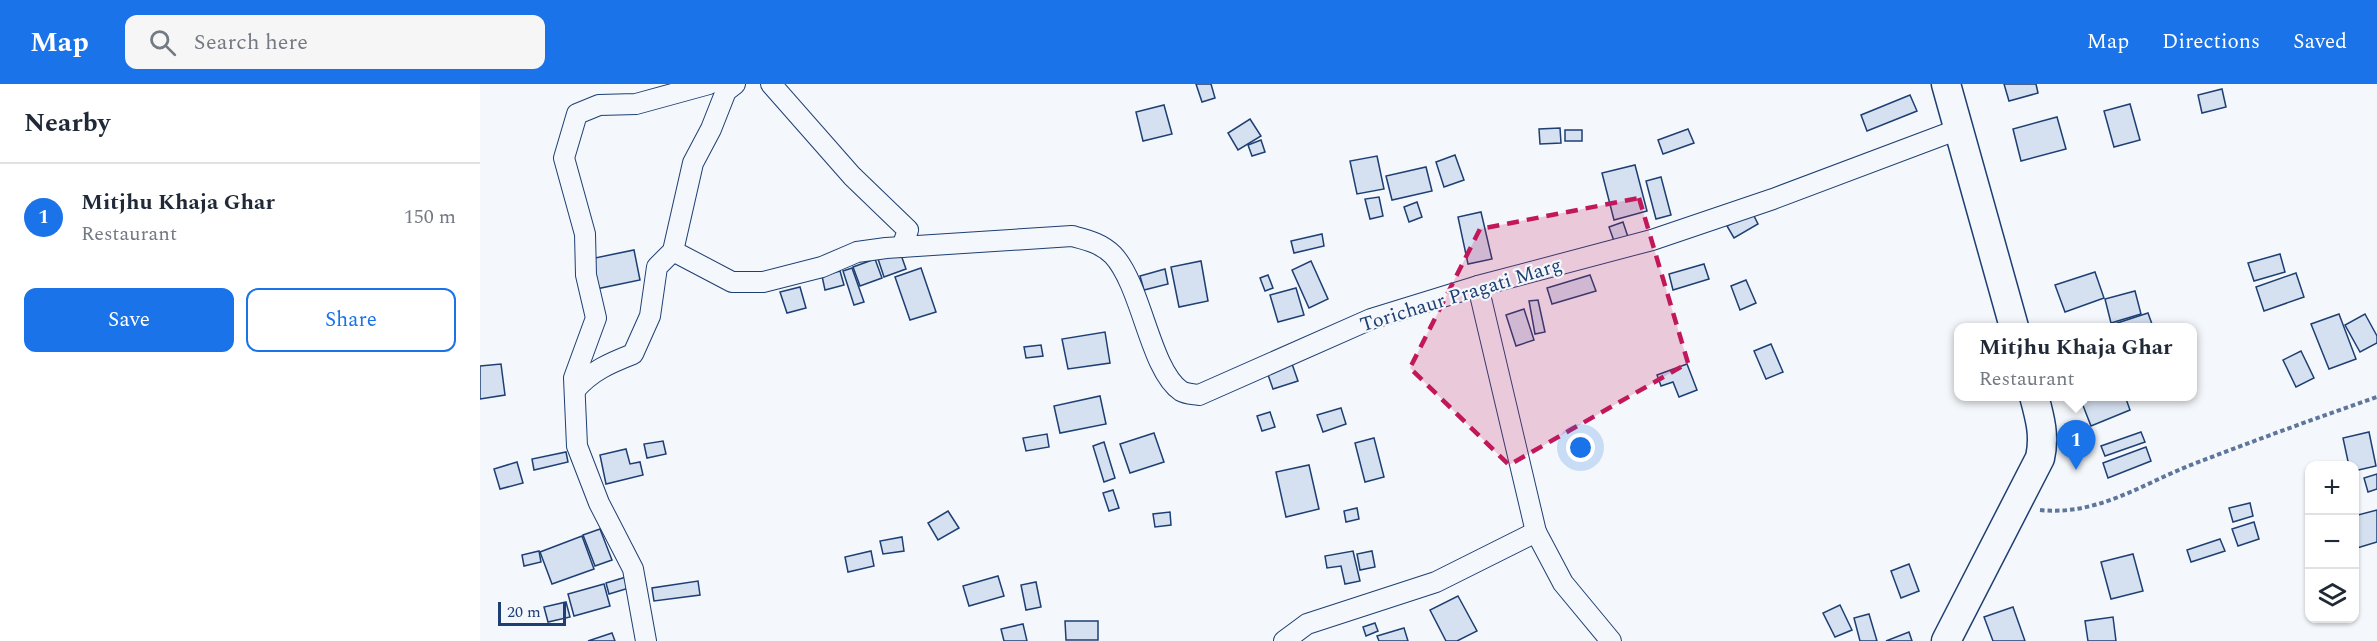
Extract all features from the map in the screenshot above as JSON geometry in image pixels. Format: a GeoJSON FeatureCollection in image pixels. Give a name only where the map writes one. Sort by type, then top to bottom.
{"type":"FeatureCollection","features":[{"type":"Feature","properties":{"kind":"main road"},"geometry":{"type":"LineString","coordinates":[[1946,84],[2013,323]]}},
{"type":"Feature","properties":{"kind":"main road"},"geometry":{"type":"LineString","coordinates":[[1946,641],[2040,458],[2043,444],[2042,427],[2035,401]]}},
{"type":"Feature","properties":{"kind":"street"},"geometry":{"type":"LineString","coordinates":[[646,641],[633,569],[599,503],[577,446],[574,378],[596,318],[586,275],[585,234],[564,158],[577,114],[598,105],[636,104],[709,84]]}},
{"type":"Feature","properties":{"kind":"street"},"geometry":{"type":"LineString","coordinates":[[575,390],[586,377],[606,364],[633,354],[650,316],[657,267],[673,251],[693,163],[711,129],[726,91],[735,84]]}},
{"type":"Feature","properties":{"kind":"street"},"geometry":{"type":"LineString","coordinates":[[771,84],[852,176],[908,230],[902,247]]}},
{"type":"Feature","properties":{"kind":"street","name":"Torichaur Pragati Marg"},"geometry":{"type":"LineString","coordinates":[[673,251],[732,282],[763,282],[822,267],[857,252],[1072,236],[1095,242],[1113,255],[1125,272],[1168,379],[1183,392],[1199,395],[1371,318],[1479,286],[1652,240],[1773,199],[1959,129]]}},
{"type":"Feature","properties":{"kind":"street"},"geometry":{"type":"LineString","coordinates":[[1479,286],[1536,532],[1563,583],[1611,641]]}},
{"type":"Feature","properties":{"kind":"street"},"geometry":{"type":"LineString","coordinates":[[1284,641],[1306,624],[1436,582],[1536,532]]}},
{"type":"Feature","properties":{"kind":"path"},"geometry":{"type":"LineString","coordinates":[[2016,503],[2061,512],[2096,506],[2194,463],[2377,397]]}},
{"type":"Feature","properties":{"kind":"highlighted area"},"geometry":{"type":"Polygon","coordinates":[[[1639,198],[1688,363],[1509,465],[1410,368],[1480,229],[1639,198]]]}},
{"type":"Feature","properties":{"kind":"building"},"geometry":{"type":"Polygon","coordinates":[[[1196,84],[1211,84],[1215,98],[1202,102],[1196,84]]]}},
{"type":"Feature","properties":{"kind":"building"},"geometry":{"type":"Polygon","coordinates":[[[2004,84],[2036,84],[2038,93],[2009,101],[2004,84]]]}},
{"type":"Feature","properties":{"kind":"building"},"geometry":{"type":"Polygon","coordinates":[[[2222,89],[2226,107],[2202,113],[2198,95],[2222,89]]]}},
{"type":"Feature","properties":{"kind":"building"},"geometry":{"type":"Polygon","coordinates":[[[1910,95],[1917,111],[1867,131],[1861,115],[1910,95]]]}},
{"type":"Feature","properties":{"kind":"building"},"geometry":{"type":"Polygon","coordinates":[[[2130,104],[2140,140],[2114,147],[2104,111],[2130,104]]]}},
{"type":"Feature","properties":{"kind":"building"},"geometry":{"type":"Polygon","coordinates":[[[1164,105],[1172,134],[1143,141],[1136,112],[1164,105]]]}},
{"type":"Feature","properties":{"kind":"building"},"geometry":{"type":"Polygon","coordinates":[[[2057,117],[2066,149],[2021,161],[2013,129],[2057,117]]]}},
{"type":"Feature","properties":{"kind":"building"},"geometry":{"type":"Polygon","coordinates":[[[1250,119],[1261,136],[1238,150],[1228,133],[1250,119]]]}},
{"type":"Feature","properties":{"kind":"building"},"geometry":{"type":"Polygon","coordinates":[[[1560,128],[1561,143],[1540,144],[1539,129],[1560,128]]]}},
{"type":"Feature","properties":{"kind":"building"},"geometry":{"type":"Polygon","coordinates":[[[1688,129],[1694,143],[1663,154],[1658,140],[1688,129]]]}},
{"type":"Feature","properties":{"kind":"building"},"geometry":{"type":"Polygon","coordinates":[[[1565,130],[1582,130],[1582,141],[1565,141],[1565,130]]]}},
{"type":"Feature","properties":{"kind":"building"},"geometry":{"type":"Polygon","coordinates":[[[1261,140],[1265,152],[1252,156],[1248,145],[1261,140]]]}},
{"type":"Feature","properties":{"kind":"building"},"geometry":{"type":"Polygon","coordinates":[[[1455,155],[1464,180],[1444,187],[1436,162],[1455,155]]]}},
{"type":"Feature","properties":{"kind":"building"},"geometry":{"type":"Polygon","coordinates":[[[1377,156],[1384,189],[1357,194],[1350,161],[1377,156]]]}},
{"type":"Feature","properties":{"kind":"building"},"geometry":{"type":"Polygon","coordinates":[[[1635,165],[1647,211],[1614,220],[1602,173],[1635,165]]]}},
{"type":"Feature","properties":{"kind":"building"},"geometry":{"type":"Polygon","coordinates":[[[1426,167],[1432,191],[1392,200],[1386,176],[1426,167]]]}},
{"type":"Feature","properties":{"kind":"building"},"geometry":{"type":"Polygon","coordinates":[[[1661,177],[1671,215],[1656,219],[1646,181],[1661,177]]]}},
{"type":"Feature","properties":{"kind":"building"},"geometry":{"type":"Polygon","coordinates":[[[1379,197],[1383,216],[1370,219],[1365,199],[1379,197]]]}},
{"type":"Feature","properties":{"kind":"building"},"geometry":{"type":"Polygon","coordinates":[[[1417,202],[1422,217],[1409,222],[1404,207],[1417,202]]]}},
{"type":"Feature","properties":{"kind":"building"},"geometry":{"type":"Polygon","coordinates":[[[1481,212],[1492,259],[1468,264],[1458,217],[1481,212]]]}},
{"type":"Feature","properties":{"kind":"building"},"geometry":{"type":"Polygon","coordinates":[[[1752,212],[1758,224],[1734,238],[1727,226],[1752,212]]]}},
{"type":"Feature","properties":{"kind":"building"},"geometry":{"type":"Polygon","coordinates":[[[1623,222],[1628,237],[1614,241],[1609,227],[1623,222]]]}},
{"type":"Feature","properties":{"kind":"building"},"geometry":{"type":"Polygon","coordinates":[[[1322,234],[1324,246],[1294,253],[1291,241],[1322,234]]]}},
{"type":"Feature","properties":{"kind":"building"},"geometry":{"type":"Polygon","coordinates":[[[634,250],[640,280],[596,289],[590,259],[634,250]]]}},
{"type":"Feature","properties":{"kind":"building"},"geometry":{"type":"Polygon","coordinates":[[[900,252],[906,269],[884,277],[878,259],[900,252]]]}},
{"type":"Feature","properties":{"kind":"building"},"geometry":{"type":"Polygon","coordinates":[[[2280,254],[2285,272],[2254,281],[2248,263],[2280,254]]]}},
{"type":"Feature","properties":{"kind":"building"},"geometry":{"type":"Polygon","coordinates":[[[875,259],[882,278],[860,286],[853,267],[875,259]]]}},
{"type":"Feature","properties":{"kind":"building"},"geometry":{"type":"Polygon","coordinates":[[[1201,261],[1208,301],[1179,307],[1171,267],[1201,261]]]}},
{"type":"Feature","properties":{"kind":"building"},"geometry":{"type":"Polygon","coordinates":[[[1311,261],[1328,299],[1309,308],[1292,270],[1311,261]]]}},
{"type":"Feature","properties":{"kind":"building"},"geometry":{"type":"Polygon","coordinates":[[[1704,264],[1709,279],[1673,290],[1669,274],[1704,264]]]}},
{"type":"Feature","properties":{"kind":"building"},"geometry":{"type":"Polygon","coordinates":[[[852,268],[864,302],[854,305],[843,271],[852,268]]]}},
{"type":"Feature","properties":{"kind":"building"},"geometry":{"type":"Polygon","coordinates":[[[921,268],[936,312],[910,320],[895,277],[921,268]]]}},
{"type":"Feature","properties":{"kind":"building"},"geometry":{"type":"Polygon","coordinates":[[[1165,269],[1168,284],[1144,290],[1140,276],[1165,269]]]}},
{"type":"Feature","properties":{"kind":"building"},"geometry":{"type":"Polygon","coordinates":[[[840,271],[844,285],[825,290],[822,276],[840,271]]]}},
{"type":"Feature","properties":{"kind":"building"},"geometry":{"type":"Polygon","coordinates":[[[2095,272],[2104,298],[2065,312],[2055,285],[2095,272]]]}},
{"type":"Feature","properties":{"kind":"building"},"geometry":{"type":"Polygon","coordinates":[[[2296,273],[2304,297],[2264,311],[2256,287],[2296,273]]]}},
{"type":"Feature","properties":{"kind":"building"},"geometry":{"type":"Polygon","coordinates":[[[1268,275],[1273,288],[1265,291],[1260,278],[1268,275]]]}},
{"type":"Feature","properties":{"kind":"building"},"geometry":{"type":"Polygon","coordinates":[[[1590,275],[1596,291],[1552,304],[1547,288],[1590,275]]]}},
{"type":"Feature","properties":{"kind":"building"},"geometry":{"type":"Polygon","coordinates":[[[1746,280],[1756,303],[1740,310],[1731,286],[1746,280]]]}},
{"type":"Feature","properties":{"kind":"building"},"geometry":{"type":"Polygon","coordinates":[[[800,287],[806,308],[787,313],[780,292],[800,287]]]}},
{"type":"Feature","properties":{"kind":"building"},"geometry":{"type":"Polygon","coordinates":[[[1296,288],[1304,315],[1278,322],[1270,295],[1296,288]]]}},
{"type":"Feature","properties":{"kind":"building"},"geometry":{"type":"Polygon","coordinates":[[[2135,291],[2141,314],[2111,323],[2105,299],[2135,291]]]}},
{"type":"Feature","properties":{"kind":"building"},"geometry":{"type":"Polygon","coordinates":[[[1538,300],[1545,332],[1535,334],[1529,301],[1538,300]]]}},
{"type":"Feature","properties":{"kind":"building"},"geometry":{"type":"Polygon","coordinates":[[[1524,309],[1534,340],[1516,346],[1506,315],[1524,309]]]}},
{"type":"Feature","properties":{"kind":"building"},"geometry":{"type":"Polygon","coordinates":[[[2148,313],[2152,323],[2117,323],[2148,313]]]}},
{"type":"Feature","properties":{"kind":"building"},"geometry":{"type":"Polygon","coordinates":[[[2339,314],[2356,359],[2329,369],[2311,324],[2339,314]]]}},
{"type":"Feature","properties":{"kind":"building"},"geometry":{"type":"Polygon","coordinates":[[[2365,314],[2377,336],[2377,343],[2360,352],[2345,325],[2365,314]]]}},
{"type":"Feature","properties":{"kind":"building"},"geometry":{"type":"Polygon","coordinates":[[[1105,332],[1110,363],[1068,369],[1062,339],[1105,332]]]}},
{"type":"Feature","properties":{"kind":"building"},"geometry":{"type":"Polygon","coordinates":[[[1771,344],[1783,372],[1766,379],[1754,351],[1771,344]]]}},
{"type":"Feature","properties":{"kind":"building"},"geometry":{"type":"Polygon","coordinates":[[[1041,345],[1043,356],[1026,358],[1024,347],[1041,345]]]}},
{"type":"Feature","properties":{"kind":"building"},"geometry":{"type":"Polygon","coordinates":[[[2301,351],[2314,378],[2296,387],[2283,360],[2301,351]]]}},
{"type":"Feature","properties":{"kind":"building"},"geometry":{"type":"Polygon","coordinates":[[[1291,361],[1298,381],[1273,389],[1266,369],[1291,361]]]}},
{"type":"Feature","properties":{"kind":"building"},"geometry":{"type":"Polygon","coordinates":[[[501,364],[505,395],[480,399],[480,366],[501,364]]]}},
{"type":"Feature","properties":{"kind":"building"},"geometry":{"type":"Polygon","coordinates":[[[1687,364],[1697,390],[1679,397],[1673,382],[1661,386],[1657,375],[1687,364]]]}},
{"type":"Feature","properties":{"kind":"building"},"geometry":{"type":"Polygon","coordinates":[[[1100,396],[1106,424],[1060,433],[1054,406],[1100,396]]]}},
{"type":"Feature","properties":{"kind":"building"},"geometry":{"type":"Polygon","coordinates":[[[2127,401],[2130,410],[2091,426],[2082,403],[2127,401]]]}},
{"type":"Feature","properties":{"kind":"building"},"geometry":{"type":"Polygon","coordinates":[[[1341,408],[1346,424],[1323,432],[1317,415],[1341,408]]]}},
{"type":"Feature","properties":{"kind":"building"},"geometry":{"type":"Polygon","coordinates":[[[1270,412],[1275,427],[1262,431],[1257,416],[1270,412]]]}},
{"type":"Feature","properties":{"kind":"building"},"geometry":{"type":"Polygon","coordinates":[[[2141,432],[2145,442],[2105,456],[2101,446],[2141,432]]]}},
{"type":"Feature","properties":{"kind":"building"},"geometry":{"type":"Polygon","coordinates":[[[2369,432],[2376,466],[2359,470],[2359,461],[2348,461],[2343,438],[2369,432]]]}},
{"type":"Feature","properties":{"kind":"building"},"geometry":{"type":"Polygon","coordinates":[[[1154,433],[1164,462],[1130,473],[1120,444],[1154,433]]]}},
{"type":"Feature","properties":{"kind":"building"},"geometry":{"type":"Polygon","coordinates":[[[1047,434],[1049,447],[1026,451],[1023,438],[1047,434]]]}},
{"type":"Feature","properties":{"kind":"building"},"geometry":{"type":"Polygon","coordinates":[[[1374,438],[1384,477],[1365,482],[1355,443],[1374,438]]]}},
{"type":"Feature","properties":{"kind":"building"},"geometry":{"type":"Polygon","coordinates":[[[663,441],[666,454],[647,458],[644,444],[663,441]]]}},
{"type":"Feature","properties":{"kind":"building"},"geometry":{"type":"Polygon","coordinates":[[[1104,442],[1115,478],[1104,482],[1093,446],[1104,442]]]}},
{"type":"Feature","properties":{"kind":"building"},"geometry":{"type":"Polygon","coordinates":[[[2146,447],[2151,461],[2108,478],[2103,463],[2146,447]]]}},
{"type":"Feature","properties":{"kind":"building"},"geometry":{"type":"Polygon","coordinates":[[[626,449],[630,464],[640,462],[643,475],[606,484],[600,455],[626,449]]]}},
{"type":"Feature","properties":{"kind":"building"},"geometry":{"type":"Polygon","coordinates":[[[566,452],[568,462],[534,470],[532,459],[566,452]]]}},
{"type":"Feature","properties":{"kind":"building"},"geometry":{"type":"Polygon","coordinates":[[[517,462],[523,483],[500,489],[494,469],[517,462]]]}},
{"type":"Feature","properties":{"kind":"building"},"geometry":{"type":"Polygon","coordinates":[[[1309,465],[1319,509],[1286,517],[1276,472],[1309,465]]]}},
{"type":"Feature","properties":{"kind":"building"},"geometry":{"type":"Polygon","coordinates":[[[2377,474],[2377,489],[2368,492],[2364,478],[2377,474]]]}},
{"type":"Feature","properties":{"kind":"building"},"geometry":{"type":"Polygon","coordinates":[[[1113,490],[1119,508],[1109,511],[1103,493],[1113,490]]]}},
{"type":"Feature","properties":{"kind":"building"},"geometry":{"type":"Polygon","coordinates":[[[2250,503],[2253,516],[2233,522],[2229,508],[2250,503]]]}},
{"type":"Feature","properties":{"kind":"building"},"geometry":{"type":"Polygon","coordinates":[[[1357,508],[1359,519],[1346,522],[1344,511],[1357,508]]]}},
{"type":"Feature","properties":{"kind":"building"},"geometry":{"type":"Polygon","coordinates":[[[2377,510],[2377,542],[2359,547],[2359,515],[2377,510]]]}},
{"type":"Feature","properties":{"kind":"building"},"geometry":{"type":"Polygon","coordinates":[[[948,511],[959,528],[938,540],[928,523],[948,511]]]}},
{"type":"Feature","properties":{"kind":"building"},"geometry":{"type":"Polygon","coordinates":[[[1170,512],[1171,525],[1155,527],[1153,514],[1170,512]]]}},
{"type":"Feature","properties":{"kind":"building"},"geometry":{"type":"Polygon","coordinates":[[[2254,522],[2259,539],[2238,546],[2232,529],[2254,522]]]}},
{"type":"Feature","properties":{"kind":"building"},"geometry":{"type":"Polygon","coordinates":[[[600,529],[612,560],[595,566],[583,535],[600,529]]]}},
{"type":"Feature","properties":{"kind":"building"},"geometry":{"type":"Polygon","coordinates":[[[582,536],[594,569],[552,584],[540,552],[582,536]]]}},
{"type":"Feature","properties":{"kind":"building"},"geometry":{"type":"Polygon","coordinates":[[[902,537],[904,551],[883,554],[880,541],[902,537]]]}},
{"type":"Feature","properties":{"kind":"building"},"geometry":{"type":"Polygon","coordinates":[[[2220,539],[2225,551],[2191,562],[2187,550],[2220,539]]]}},
{"type":"Feature","properties":{"kind":"building"},"geometry":{"type":"Polygon","coordinates":[[[539,551],[541,562],[524,566],[522,555],[539,551]]]}},
{"type":"Feature","properties":{"kind":"building"},"geometry":{"type":"Polygon","coordinates":[[[871,551],[874,566],[848,572],[845,557],[871,551]]]}},
{"type":"Feature","properties":{"kind":"building"},"geometry":{"type":"Polygon","coordinates":[[[1353,551],[1360,581],[1345,584],[1341,566],[1327,568],[1325,556],[1353,551]]]}},
{"type":"Feature","properties":{"kind":"building"},"geometry":{"type":"Polygon","coordinates":[[[1372,551],[1375,567],[1360,570],[1357,554],[1372,551]]]}},
{"type":"Feature","properties":{"kind":"building"},"geometry":{"type":"Polygon","coordinates":[[[2133,554],[2143,591],[2111,599],[2101,562],[2133,554]]]}},
{"type":"Feature","properties":{"kind":"building"},"geometry":{"type":"Polygon","coordinates":[[[1909,564],[1919,591],[1901,598],[1891,571],[1909,564]]]}},
{"type":"Feature","properties":{"kind":"building"},"geometry":{"type":"Polygon","coordinates":[[[998,576],[1004,596],[969,606],[963,586],[998,576]]]}},
{"type":"Feature","properties":{"kind":"building"},"geometry":{"type":"Polygon","coordinates":[[[626,577],[629,588],[609,594],[606,583],[626,577]]]}},
{"type":"Feature","properties":{"kind":"building"},"geometry":{"type":"Polygon","coordinates":[[[698,581],[700,595],[654,601],[652,588],[698,581]]]}},
{"type":"Feature","properties":{"kind":"building"},"geometry":{"type":"Polygon","coordinates":[[[1036,582],[1041,607],[1026,610],[1021,585],[1036,582]]]}},
{"type":"Feature","properties":{"kind":"building"},"geometry":{"type":"Polygon","coordinates":[[[604,584],[610,606],[574,616],[568,594],[604,584]]]}},
{"type":"Feature","properties":{"kind":"building"},"geometry":{"type":"Polygon","coordinates":[[[1458,596],[1477,631],[1457,641],[1446,641],[1430,610],[1458,596]]]}},
{"type":"Feature","properties":{"kind":"building"},"geometry":{"type":"Polygon","coordinates":[[[566,602],[570,617],[548,622],[544,607],[566,602]]]}},
{"type":"Feature","properties":{"kind":"building"},"geometry":{"type":"Polygon","coordinates":[[[1840,605],[1852,630],[1835,637],[1823,613],[1840,605]]]}},
{"type":"Feature","properties":{"kind":"building"},"geometry":{"type":"Polygon","coordinates":[[[2013,607],[2025,641],[1993,641],[1984,617],[2013,607]]]}},
{"type":"Feature","properties":{"kind":"building"},"geometry":{"type":"Polygon","coordinates":[[[1869,614],[1877,641],[1860,641],[1854,618],[1869,614]]]}},
{"type":"Feature","properties":{"kind":"building"},"geometry":{"type":"Polygon","coordinates":[[[2113,617],[2116,641],[2088,641],[2085,621],[2113,617]]]}},
{"type":"Feature","properties":{"kind":"building"},"geometry":{"type":"Polygon","coordinates":[[[1065,621],[1098,621],[1098,640],[1066,640],[1065,621]]]}},
{"type":"Feature","properties":{"kind":"building"},"geometry":{"type":"Polygon","coordinates":[[[1375,623],[1378,631],[1366,636],[1363,627],[1375,623]]]}},
{"type":"Feature","properties":{"kind":"building"},"geometry":{"type":"Polygon","coordinates":[[[1023,624],[1027,641],[1004,641],[1001,629],[1023,624]]]}},
{"type":"Feature","properties":{"kind":"building"},"geometry":{"type":"Polygon","coordinates":[[[1404,628],[1408,641],[1379,641],[1377,636],[1404,628]]]}},
{"type":"Feature","properties":{"kind":"building"},"geometry":{"type":"Polygon","coordinates":[[[1909,632],[1912,641],[1886,641],[1909,632]]]}},
{"type":"Feature","properties":{"kind":"building"},"geometry":{"type":"Polygon","coordinates":[[[612,633],[615,641],[588,641],[612,633]]]}},
{"type":"Feature","properties":{"kind":"place","name":"Mitjhu Khaja Ghar"},"geometry":{"type":"Point","coordinates":[2076,470]}}]}
